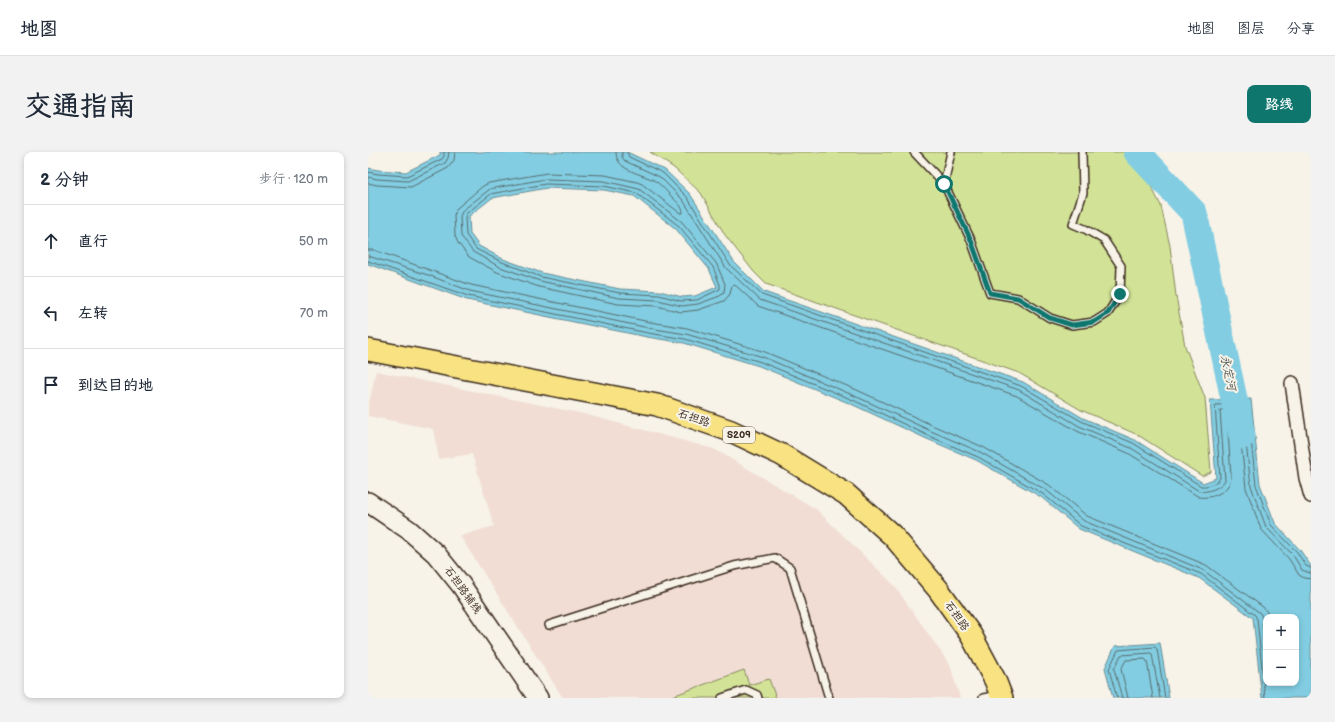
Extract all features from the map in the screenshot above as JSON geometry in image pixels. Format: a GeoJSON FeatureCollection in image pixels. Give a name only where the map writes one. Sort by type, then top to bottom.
{"type":"FeatureCollection","features":[{"type":"Feature","properties":{"kind":"main road","name":"石担路"},"geometry":{"type":"LineString","coordinates":[[368,350],[657,405],[731,431],[782,455],[846,494],[893,536],[938,589],[971,635],[995,680],[995,697]]}},
{"type":"Feature","properties":{"kind":"main road","name":"石担路辅线"},"geometry":{"type":"LineString","coordinates":[[368,502],[409,530],[436,554],[461,585],[538,698]]}},
{"type":"Feature","properties":{"kind":"street"},"geometry":{"type":"LineString","coordinates":[[1292,383],[1306,478],[1311,496]]}},
{"type":"Feature","properties":{"kind":"lane"},"geometry":{"type":"LineString","coordinates":[[914,152],[944,184],[971,240],[990,293],[1018,298],[1050,318],[1072,325],[1094,322],[1108,313],[1120,294],[1121,266],[1104,240],[1073,224],[1083,194],[1082,152]]}},
{"type":"Feature","properties":{"kind":"lane"},"geometry":{"type":"LineString","coordinates":[[944,184],[951,152]]}},
{"type":"Feature","properties":{"kind":"lane"},"geometry":{"type":"LineString","coordinates":[[549,625],[734,566],[775,558],[790,568],[829,698]]}},
{"type":"Feature","properties":{"kind":"lane"},"geometry":{"type":"LineString","coordinates":[[722,698],[746,690],[758,698]]}},
{"type":"Feature","properties":{"kind":"shaded area"},"geometry":{"type":"Polygon","coordinates":[[[376,371],[584,414],[714,449],[816,509],[894,585],[950,665],[960,698],[563,698],[460,536],[494,526],[472,454],[439,459],[433,429],[368,416],[368,408],[376,371]]]}},
{"type":"Feature","properties":{"kind":"green space"},"geometry":{"type":"Polygon","coordinates":[[[650,152],[1125,152],[1143,170],[1161,206],[1170,246],[1176,296],[1185,346],[1205,398],[1211,472],[1202,476],[1138,435],[1081,410],[1019,373],[766,284],[754,272],[725,235],[701,193],[674,168],[650,152]]]}},
{"type":"Feature","properties":{"kind":"green space"},"geometry":{"type":"Polygon","coordinates":[[[744,670],[749,685],[769,679],[776,698],[667,698],[744,670]]]}},
{"type":"Feature","properties":{"kind":"water"},"geometry":{"type":"Polygon","coordinates":[[[440,152],[627,152],[665,170],[690,194],[734,262],[764,292],[1023,382],[1083,418],[1135,440],[1203,483],[1216,478],[1210,400],[1251,399],[1260,484],[1275,523],[1300,550],[1311,566],[1311,698],[1262,698],[1253,618],[1199,578],[1079,529],[1041,497],[976,460],[851,404],[759,366],[684,343],[647,337],[467,300],[368,264],[368,168],[406,172],[440,155],[440,152]],[[547,188],[492,198],[469,216],[470,234],[479,246],[503,259],[542,273],[620,289],[660,291],[682,297],[695,296],[717,287],[709,269],[676,229],[634,196],[604,190],[547,188]]]}},
{"type":"Feature","properties":{"kind":"water"},"geometry":{"type":"Polygon","coordinates":[[[1160,643],[1169,698],[1113,698],[1105,668],[1115,646],[1160,643]]]}},
{"type":"Feature","properties":{"kind":"waterway","name":"永定河"},"geometry":{"type":"LineString","coordinates":[[1137,152],[1194,213],[1242,436]]}},
{"type":"Feature","properties":{"kind":"route"},"geometry":{"type":"LineString","coordinates":[[944,184],[971,240],[990,293],[1018,298],[1050,318],[1072,325],[1094,322],[1108,313],[1120,294]]}}]}
